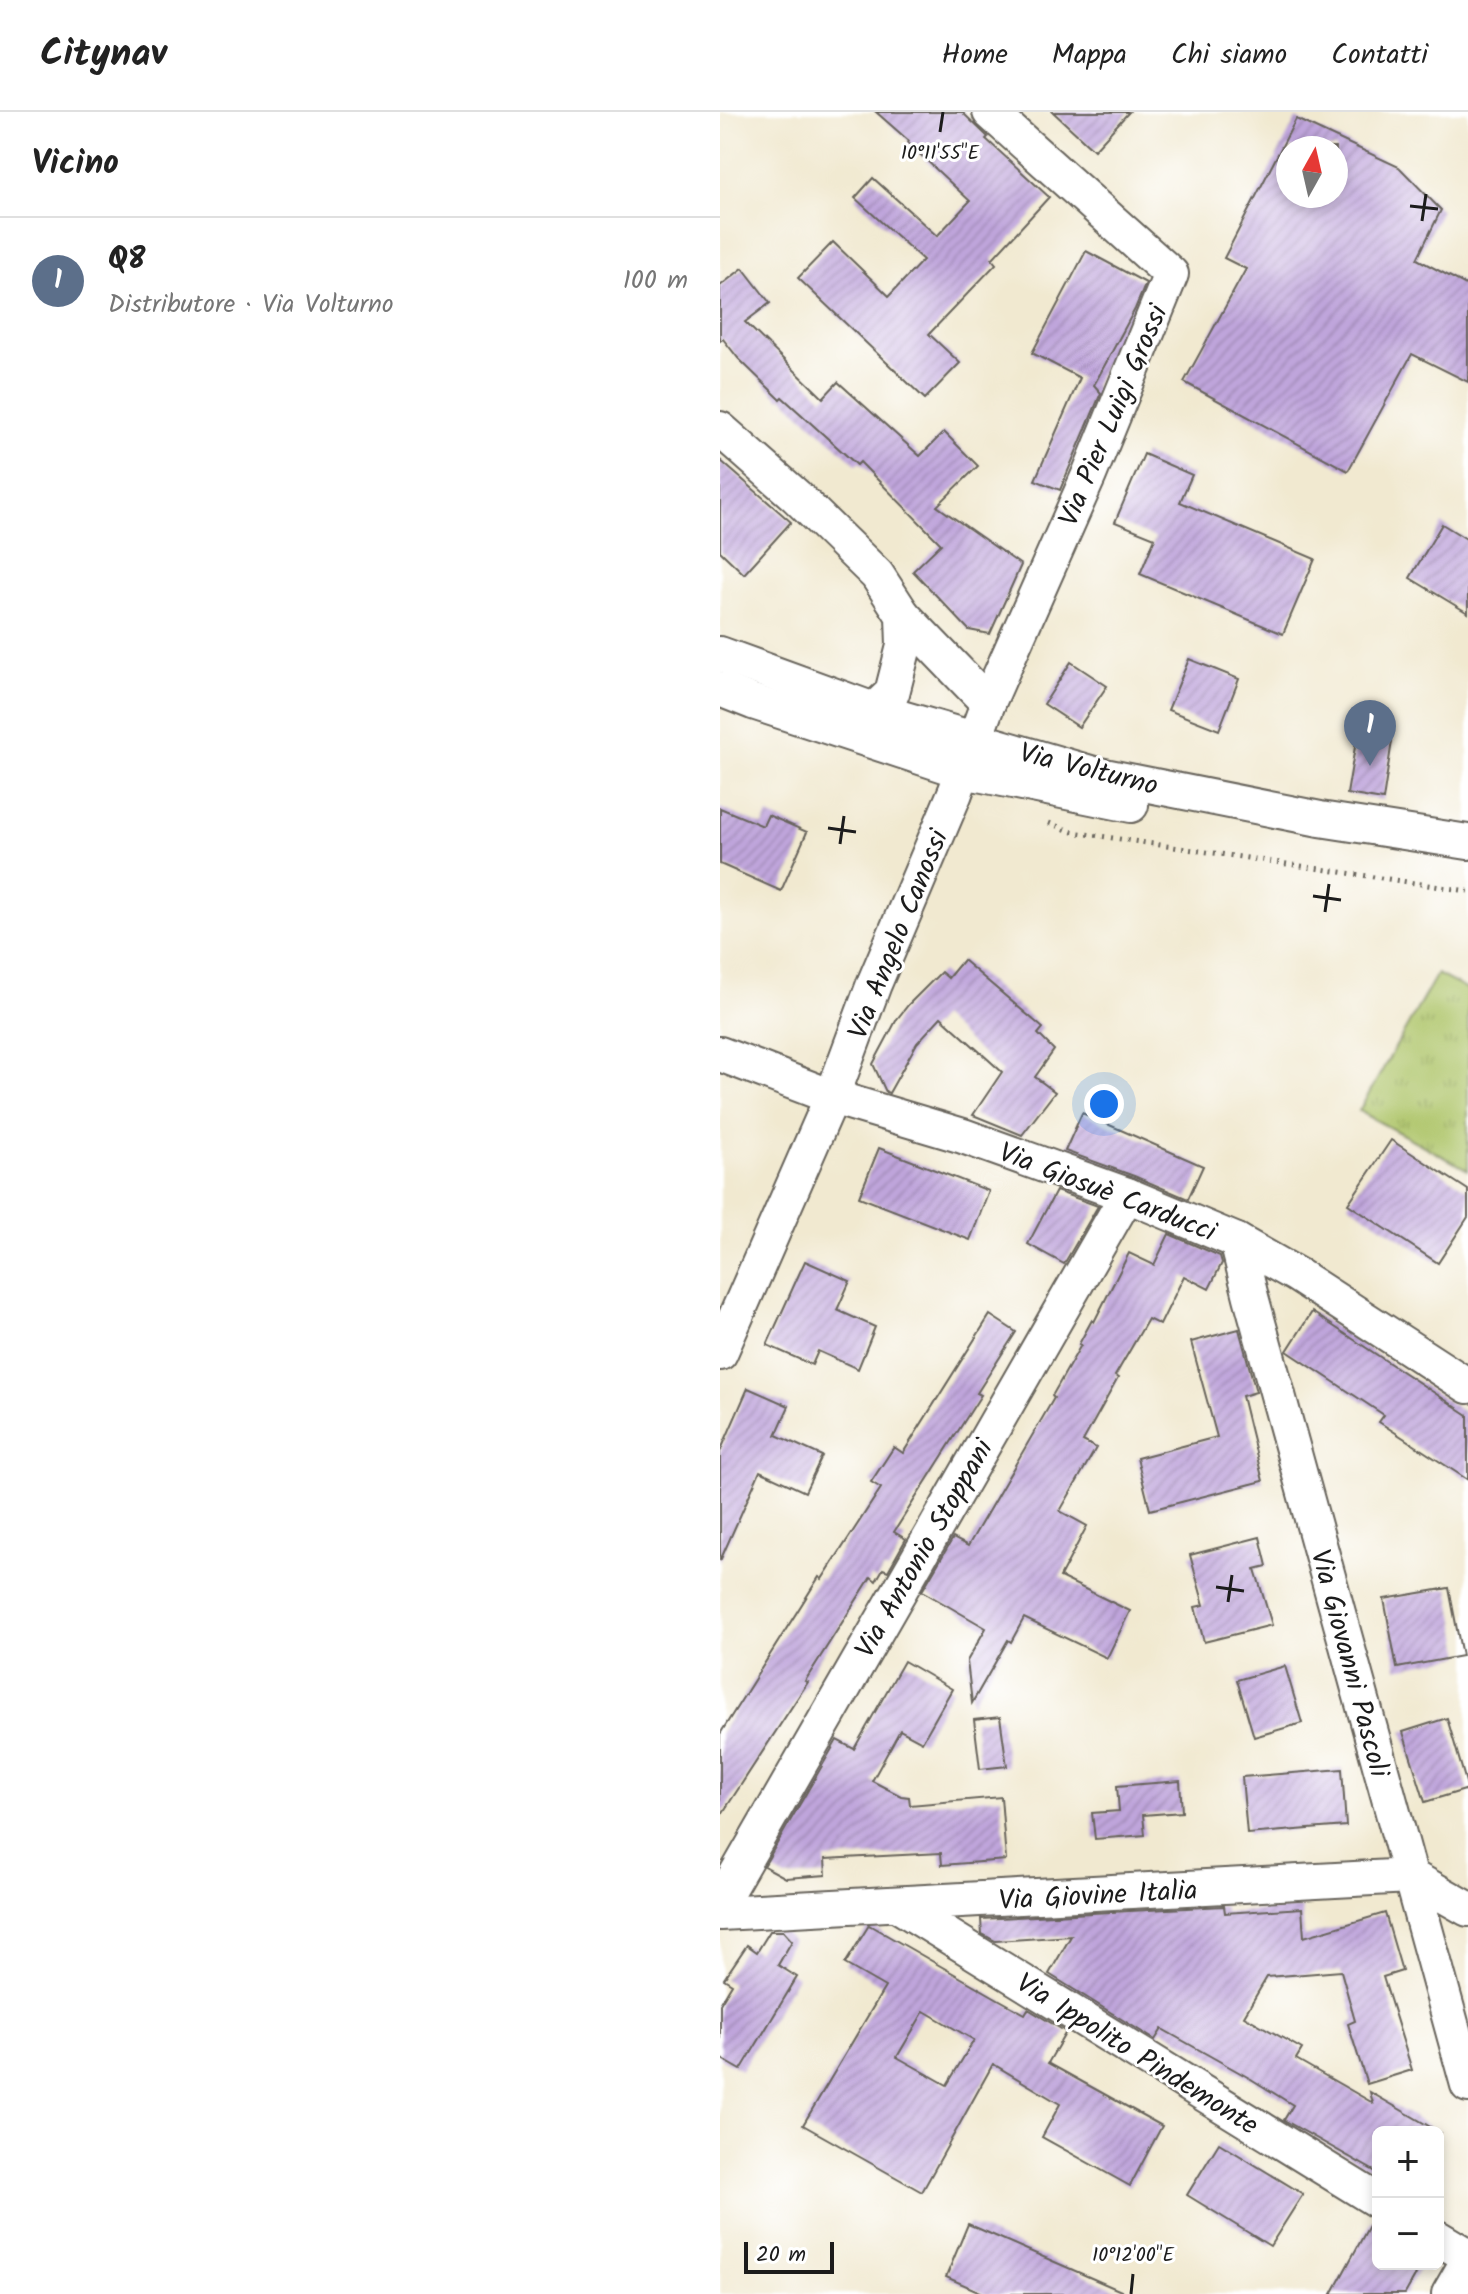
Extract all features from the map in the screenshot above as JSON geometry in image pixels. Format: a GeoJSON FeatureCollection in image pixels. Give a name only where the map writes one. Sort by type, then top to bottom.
{"type":"FeatureCollection","features":[{"type":"Feature","properties":{"kind":"street","name":"Via Pier Luigi Grossi"},"geometry":{"type":"LineString","coordinates":[[963,771],[988,703],[1089,475],[1171,274],[996,114]]}},
{"type":"Feature","properties":{"kind":"street"},"geometry":{"type":"LineString","coordinates":[[720,429],[796,496],[877,575],[903,615],[988,703]]}},
{"type":"Feature","properties":{"kind":"street"},"geometry":{"type":"LineString","coordinates":[[874,710],[892,693],[904,646],[903,615]]}},
{"type":"Feature","properties":{"kind":"street","name":"Via Volturno"},"geometry":{"type":"LineString","coordinates":[[720,654],[874,710],[1094,774],[1320,819],[1468,842]]}},
{"type":"Feature","properties":{"kind":"street","name":"Via Volturno"},"geometry":{"type":"LineString","coordinates":[[720,689],[963,771],[1320,842],[1468,865]]}},
{"type":"Feature","properties":{"kind":"street","name":"Via Angelo Canossi"},"geometry":{"type":"LineString","coordinates":[[720,1353],[832,1097],[874,984],[963,771]]}},
{"type":"Feature","properties":{"kind":"street","name":"Via Giosuè Carducci"},"geometry":{"type":"LineString","coordinates":[[720,1055],[832,1097],[963,1136],[1127,1195],[1237,1241],[1297,1275],[1468,1386]]}},
{"type":"Feature","properties":{"kind":"street","name":"Via Antonio Stoppani"},"geometry":{"type":"LineString","coordinates":[[720,1903],[1127,1195]]}},
{"type":"Feature","properties":{"kind":"street","name":"Via Giovanni Pascoli"},"geometry":{"type":"LineString","coordinates":[[1237,1241],[1468,2085]]}},
{"type":"Feature","properties":{"kind":"street"},"geometry":{"type":"LineString","coordinates":[[1410,1876],[1468,1909]]}},
{"type":"Feature","properties":{"kind":"street","name":"Via Giovine Italia"},"geometry":{"type":"LineString","coordinates":[[720,1913],[1410,1876]]}},
{"type":"Feature","properties":{"kind":"street","name":"Via Ippolito Pindemonte"},"geometry":{"type":"LineString","coordinates":[[898,1905],[1373,2198]]}},
{"type":"Feature","properties":{"kind":"street"},"geometry":{"type":"LineString","coordinates":[[1444,2242],[1468,2258],[1449,2294]]}},
{"type":"Feature","properties":{"kind":"green space"},"geometry":{"type":"Polygon","coordinates":[[[1437,974],[1468,990],[1468,1170],[1359,1111],[1437,974]]]}},
{"type":"Feature","properties":{"kind":"building"},"geometry":{"type":"Polygon","coordinates":[[[876,112],[962,112],[988,137],[986,139],[1049,197],[992,259],[996,264],[929,334],[960,363],[925,399],[798,278],[833,242],[889,296],[923,260],[855,198],[873,178],[937,236],[970,201],[876,112]]]}},
{"type":"Feature","properties":{"kind":"building"},"geometry":{"type":"Polygon","coordinates":[[[1053,112],[1129,112],[1094,150],[1053,112]]]}},
{"type":"Feature","properties":{"kind":"building"},"geometry":{"type":"Polygon","coordinates":[[[1296,119],[1332,136],[1287,136],[1296,119]]]}},
{"type":"Feature","properties":{"kind":"building"},"geometry":{"type":"Polygon","coordinates":[[[1348,143],[1399,167],[1441,210],[1417,259],[1468,286],[1468,382],[1412,354],[1348,471],[1184,382],[1246,269],[1224,258],[1276,158],[1276,208],[1348,208],[1348,143]]]}},
{"type":"Feature","properties":{"kind":"building"},"geometry":{"type":"Polygon","coordinates":[[[1086,251],[1146,283],[1094,385],[1101,393],[1060,490],[1035,480],[1080,378],[1032,353],[1086,251]]]}},
{"type":"Feature","properties":{"kind":"building"},"geometry":{"type":"Polygon","coordinates":[[[743,268],[770,303],[745,322],[823,398],[838,382],[920,456],[944,432],[978,466],[937,506],[1021,565],[990,634],[969,630],[913,571],[941,544],[860,462],[857,465],[782,397],[780,399],[723,339],[720,341],[720,286],[743,268]]]}},
{"type":"Feature","properties":{"kind":"building"},"geometry":{"type":"Polygon","coordinates":[[[1144,454],[1192,475],[1180,502],[1315,559],[1283,634],[1140,574],[1155,538],[1115,522],[1144,454]]]}},
{"type":"Feature","properties":{"kind":"building"},"geometry":{"type":"Polygon","coordinates":[[[720,460],[791,522],[744,574],[720,551],[720,460]]]}},
{"type":"Feature","properties":{"kind":"building"},"geometry":{"type":"Polygon","coordinates":[[[1442,524],[1468,540],[1468,613],[1410,578],[1442,524]]]}},
{"type":"Feature","properties":{"kind":"building"},"geometry":{"type":"Polygon","coordinates":[[[1189,659],[1239,679],[1219,730],[1168,710],[1189,659]]]}},
{"type":"Feature","properties":{"kind":"building"},"geometry":{"type":"Polygon","coordinates":[[[1071,662],[1107,686],[1079,727],[1044,704],[1071,662]]]}},
{"type":"Feature","properties":{"kind":"building"},"geometry":{"type":"Polygon","coordinates":[[[1357,735],[1392,741],[1383,800],[1347,794],[1357,735]]]}},
{"type":"Feature","properties":{"kind":"building"},"geometry":{"type":"Polygon","coordinates":[[[720,808],[763,826],[768,815],[807,832],[781,891],[720,864],[720,808]]]}},
{"type":"Feature","properties":{"kind":"building"},"geometry":{"type":"Polygon","coordinates":[[[963,960],[1043,1028],[1038,1034],[1054,1050],[1035,1077],[1055,1092],[1022,1135],[973,1115],[1002,1072],[941,1017],[917,1043],[889,1093],[873,1064],[897,1019],[909,1004],[941,972],[948,978],[963,960]]]}},
{"type":"Feature","properties":{"kind":"building"},"geometry":{"type":"Polygon","coordinates":[[[1082,1113],[1203,1166],[1188,1199],[1065,1151],[1082,1113]]]}},
{"type":"Feature","properties":{"kind":"building"},"geometry":{"type":"Polygon","coordinates":[[[1391,1140],[1468,1190],[1468,1217],[1438,1263],[1348,1204],[1391,1140]]]}},
{"type":"Feature","properties":{"kind":"building"},"geometry":{"type":"Polygon","coordinates":[[[879,1148],[989,1191],[970,1240],[859,1197],[879,1148]]]}},
{"type":"Feature","properties":{"kind":"building"},"geometry":{"type":"Polygon","coordinates":[[[1056,1191],[1098,1206],[1064,1264],[1028,1244],[1056,1191]]]}},
{"type":"Feature","properties":{"kind":"building"},"geometry":{"type":"Polygon","coordinates":[[[1169,1234],[1220,1256],[1222,1263],[1209,1289],[1184,1276],[1160,1325],[1148,1319],[1083,1441],[1096,1448],[1060,1511],[1087,1526],[1060,1577],[1130,1611],[1107,1658],[1024,1618],[972,1703],[967,1661],[986,1628],[922,1591],[953,1538],[968,1546],[1054,1398],[1052,1396],[1129,1253],[1154,1265],[1169,1234]]]}},
{"type":"Feature","properties":{"kind":"building"},"geometry":{"type":"Polygon","coordinates":[[[805,1261],[850,1281],[837,1310],[875,1327],[858,1369],[818,1351],[812,1365],[767,1345],[805,1261]]]}},
{"type":"Feature","properties":{"kind":"building"},"geometry":{"type":"Polygon","coordinates":[[[1312,1312],[1468,1415],[1468,1480],[1379,1422],[1384,1415],[1287,1351],[1312,1312]]]}},
{"type":"Feature","properties":{"kind":"building"},"geometry":{"type":"Polygon","coordinates":[[[990,1315],[1016,1332],[977,1393],[981,1395],[894,1532],[906,1539],[888,1571],[883,1569],[876,1581],[871,1577],[805,1681],[808,1682],[720,1817],[720,1734],[819,1577],[822,1579],[881,1488],[871,1482],[894,1447],[903,1453],[990,1315]]]}},
{"type":"Feature","properties":{"kind":"building"},"geometry":{"type":"Polygon","coordinates":[[[1239,1329],[1256,1392],[1242,1396],[1263,1481],[1150,1510],[1137,1458],[1217,1437],[1191,1342],[1239,1329]]]}},
{"type":"Feature","properties":{"kind":"building"},"geometry":{"type":"Polygon","coordinates":[[[748,1388],[789,1406],[776,1435],[822,1456],[805,1492],[760,1471],[720,1561],[720,1452],[748,1388]]]}},
{"type":"Feature","properties":{"kind":"building"},"geometry":{"type":"Polygon","coordinates":[[[1260,1537],[1267,1566],[1255,1569],[1272,1625],[1204,1642],[1195,1607],[1204,1605],[1190,1555],[1260,1537]]]}},
{"type":"Feature","properties":{"kind":"building"},"geometry":{"type":"Polygon","coordinates":[[[1449,1588],[1462,1656],[1397,1668],[1384,1599],[1449,1588]]]}},
{"type":"Feature","properties":{"kind":"building"},"geometry":{"type":"Polygon","coordinates":[[[904,1661],[952,1689],[922,1742],[900,1730],[872,1781],[909,1797],[910,1805],[1001,1797],[1006,1860],[942,1865],[941,1853],[825,1859],[826,1875],[786,1878],[764,1866],[837,1740],[854,1749],[904,1661]]]}},
{"type":"Feature","properties":{"kind":"building"},"geometry":{"type":"Polygon","coordinates":[[[1285,1666],[1302,1723],[1254,1737],[1237,1680],[1285,1666]]]}},
{"type":"Feature","properties":{"kind":"building"},"geometry":{"type":"Polygon","coordinates":[[[1000,1717],[1007,1766],[980,1769],[974,1720],[1000,1717]]]}},
{"type":"Feature","properties":{"kind":"building"},"geometry":{"type":"Polygon","coordinates":[[[1447,1718],[1468,1789],[1425,1802],[1403,1732],[1447,1718]]]}},
{"type":"Feature","properties":{"kind":"building"},"geometry":{"type":"Polygon","coordinates":[[[1342,1769],[1346,1826],[1247,1834],[1242,1777],[1342,1769]]]}},
{"type":"Feature","properties":{"kind":"building"},"geometry":{"type":"Polygon","coordinates":[[[1180,1781],[1182,1812],[1143,1815],[1145,1835],[1095,1839],[1092,1813],[1119,1811],[1117,1786],[1180,1781]]]}},
{"type":"Feature","properties":{"kind":"building"},"geometry":{"type":"Polygon","coordinates":[[[1224,1906],[1225,1913],[1302,1908],[1304,1937],[1385,1913],[1402,1971],[1383,1977],[1412,2070],[1367,2084],[1348,2024],[1355,2021],[1341,1971],[1267,1977],[1244,2016],[1302,2049],[1296,2059],[1373,2103],[1370,2092],[1429,2126],[1372,2126],[1372,2170],[1284,2120],[1293,2105],[1251,2079],[1162,2029],[1155,2040],[1049,1974],[1071,1936],[995,1941],[982,1934],[981,1919],[1224,1906]]]}},
{"type":"Feature","properties":{"kind":"building"},"geometry":{"type":"Polygon","coordinates":[[[869,1925],[1025,2014],[1028,2009],[1066,2032],[1048,2063],[1162,2126],[1130,2186],[1042,2137],[1060,2104],[993,2064],[922,2192],[803,2125],[885,1987],[845,1964],[869,1925]],[[924,2011],[897,2057],[947,2085],[974,2040],[924,2011]]]}},
{"type":"Feature","properties":{"kind":"building"},"geometry":{"type":"Polygon","coordinates":[[[770,1931],[783,1931],[792,1941],[778,1965],[797,1977],[741,2070],[720,2058],[720,2004],[732,1984],[724,1979],[747,1945],[757,1952],[770,1931]]]}},
{"type":"Feature","properties":{"kind":"building"},"geometry":{"type":"Polygon","coordinates":[[[1219,2143],[1303,2194],[1270,2246],[1187,2195],[1219,2143]]]}},
{"type":"Feature","properties":{"kind":"building"},"geometry":{"type":"Polygon","coordinates":[[[1372,2220],[1372,2270],[1419,2270],[1405,2294],[1332,2294],[1372,2220]]]}},
{"type":"Feature","properties":{"kind":"building"},"geometry":{"type":"Polygon","coordinates":[[[968,2224],[1128,2294],[985,2294],[946,2277],[968,2224]]]}},
{"type":"Feature","properties":{"kind":"place","name":"Q8"},"geometry":{"type":"Point","coordinates":[1370,766]}}]}
